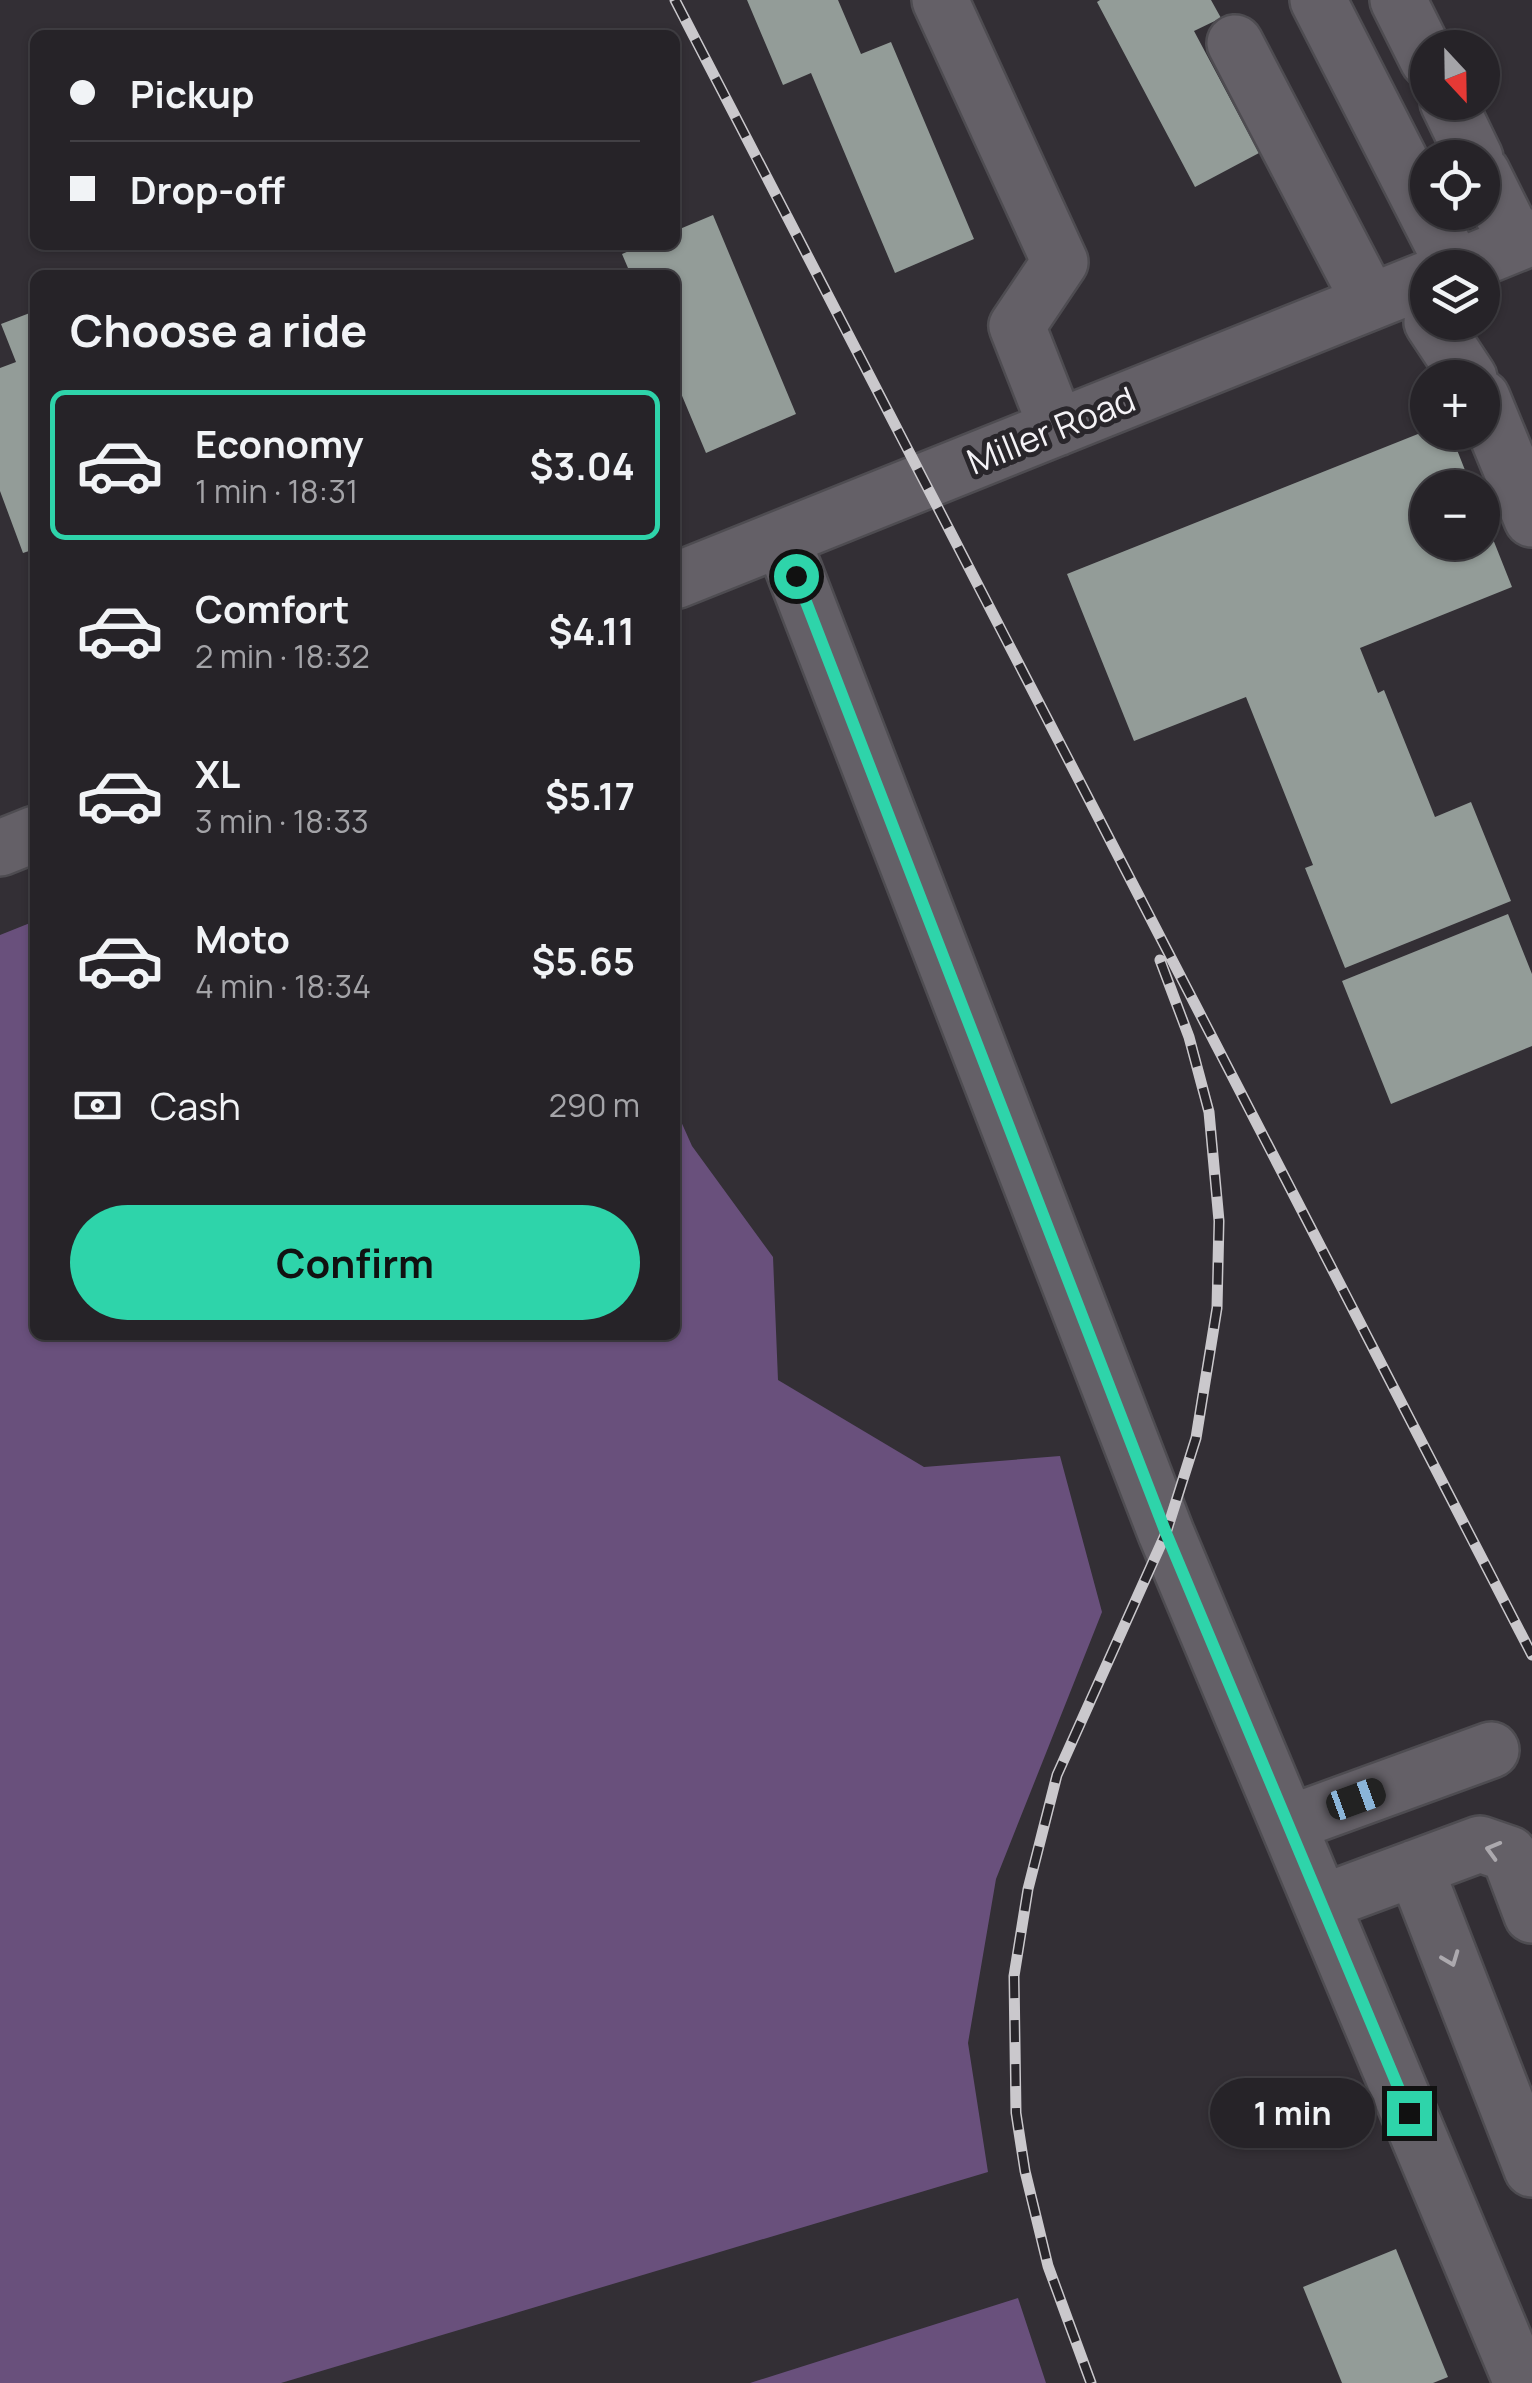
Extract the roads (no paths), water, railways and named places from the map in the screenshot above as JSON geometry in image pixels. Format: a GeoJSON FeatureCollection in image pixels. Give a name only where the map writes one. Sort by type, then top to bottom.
{"type":"FeatureCollection","features":[{"type":"Feature","properties":{"kind":"street"},"geometry":{"type":"LineString","coordinates":[[940,0],[1060,262],[1018,326],[1057,428]]}},
{"type":"Feature","properties":{"kind":"street"},"geometry":{"type":"LineString","coordinates":[[1318,0],[1410,251]]}},
{"type":"Feature","properties":{"kind":"street"},"geometry":{"type":"LineString","coordinates":[[1398,0],[1413,30]]}},
{"type":"Feature","properties":{"kind":"street"},"geometry":{"type":"LineString","coordinates":[[1234,43],[1410,272]]}},
{"type":"Feature","properties":{"kind":"street"},"geometry":{"type":"LineString","coordinates":[[1500,201],[1524,240]]}},
{"type":"Feature","properties":{"kind":"street","name":"Miller Road"},"geometry":{"type":"LineString","coordinates":[[1500,253],[1524,240]]}},
{"type":"Feature","properties":{"kind":"street","name":"Miller Road"},"geometry":{"type":"LineString","coordinates":[[680,580],[1057,428],[1410,298]]}},
{"type":"Feature","properties":{"kind":"street"},"geometry":{"type":"LineString","coordinates":[[1500,442],[1532,519]]}},
{"type":"Feature","properties":{"kind":"street"},"geometry":{"type":"LineString","coordinates":[[782,539],[1166,1533],[1522,2383]]}},
{"type":"Feature","properties":{"kind":"street"},"geometry":{"type":"LineString","coordinates":[[0,848],[30,836]]}},
{"type":"Feature","properties":{"kind":"street"},"geometry":{"type":"LineString","coordinates":[[1288,1824],[1491,1750]]}},
{"type":"Feature","properties":{"kind":"street"},"geometry":{"type":"LineString","coordinates":[[1321,1902],[1480,1844],[1509,1854],[1532,1916]]}},
{"type":"Feature","properties":{"kind":"street"},"geometry":{"type":"LineString","coordinates":[[1415,1868],[1532,2169]]}},
{"type":"Feature","properties":{"kind":"railway"},"geometry":{"type":"LineString","coordinates":[[675,0],[1532,1655]]}},
{"type":"Feature","properties":{"kind":"railway"},"geometry":{"type":"LineString","coordinates":[[1091,2383],[1048,2266],[1025,2171],[1016,2113],[1014,1976],[1028,1889],[1057,1775],[1166,1533],[1196,1438],[1217,1308],[1219,1221],[1209,1112],[1189,1037],[1160,960]]}}]}
